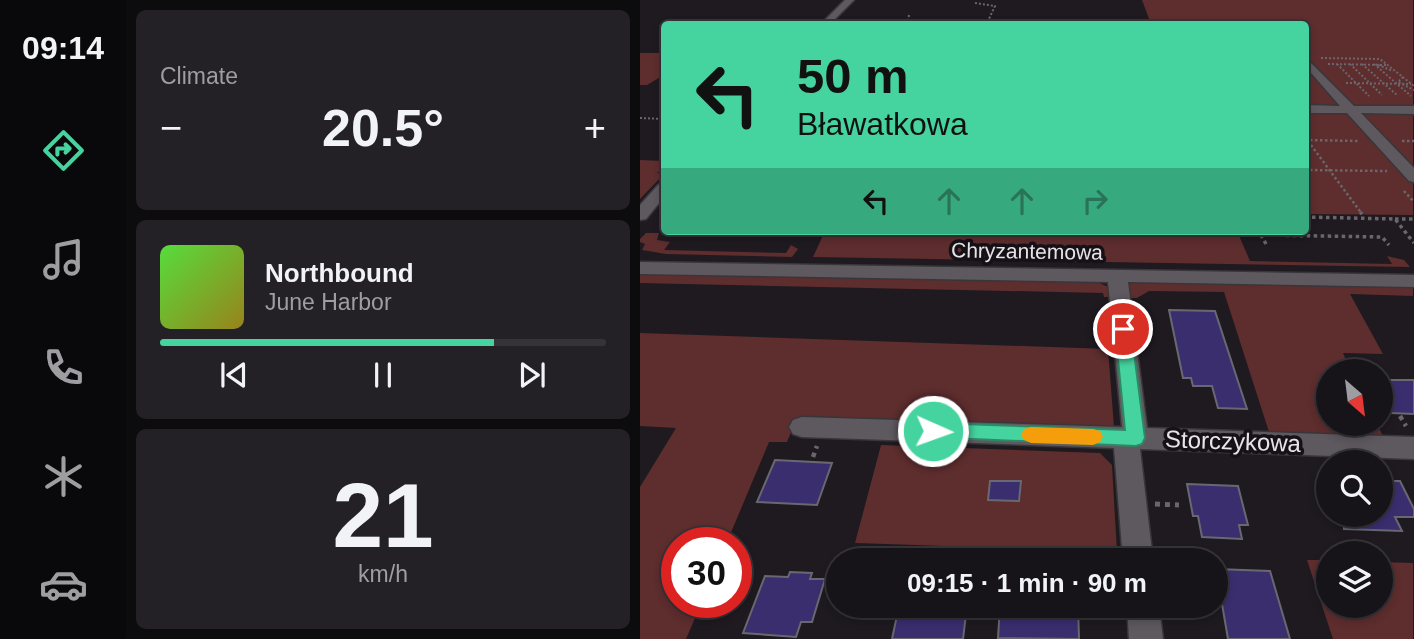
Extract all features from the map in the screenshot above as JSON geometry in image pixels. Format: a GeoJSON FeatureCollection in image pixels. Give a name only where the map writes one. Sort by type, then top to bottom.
{"type":"FeatureCollection","features":[{"type":"Feature","properties":{"kind":"street"},"geometry":{"type":"LineString","coordinates":[[828,21],[850,0]]}},
{"type":"Feature","properties":{"kind":"street"},"geometry":{"type":"LineString","coordinates":[[1310,61],[1326,83],[1410,175]]}},
{"type":"Feature","properties":{"kind":"street"},"geometry":{"type":"LineString","coordinates":[[1309,109],[1409,106]]}},
{"type":"Feature","properties":{"kind":"street"},"geometry":{"type":"LineString","coordinates":[[640,215],[661,191]]}},
{"type":"Feature","properties":{"kind":"street","name":"Chryzantemowa"},"geometry":{"type":"LineString","coordinates":[[640,268],[1414,281]]}},
{"type":"Feature","properties":{"kind":"street"},"geometry":{"type":"LineString","coordinates":[[1117,275],[1137,548]]}},
{"type":"Feature","properties":{"kind":"street","name":"Storczykowa"},"geometry":{"type":"LineString","coordinates":[[802,427],[1414,447]]}},
{"type":"Feature","properties":{"kind":"street"},"geometry":{"type":"LineString","coordinates":[[1144,618],[1146,639]]}},
{"type":"Feature","properties":{"kind":"path"},"geometry":{"type":"LineString","coordinates":[[975,4],[995,6],[988,21]]}},
{"type":"Feature","properties":{"kind":"path"},"geometry":{"type":"LineString","coordinates":[[909,15],[910,21]]}},
{"type":"Feature","properties":{"kind":"path"},"geometry":{"type":"LineString","coordinates":[[1331,58],[1376,102]]}},
{"type":"Feature","properties":{"kind":"path"},"geometry":{"type":"LineString","coordinates":[[1310,61],[1331,58],[1380,59],[1413,87]]}},
{"type":"Feature","properties":{"kind":"path"},"geometry":{"type":"LineString","coordinates":[[1343,58],[1390,102]]}},
{"type":"Feature","properties":{"kind":"path"},"geometry":{"type":"LineString","coordinates":[[1355,58],[1409,106]]}},
{"type":"Feature","properties":{"kind":"path"},"geometry":{"type":"LineString","coordinates":[[1367,58],[1414,98]]}},
{"type":"Feature","properties":{"kind":"path"},"geometry":{"type":"LineString","coordinates":[[1376,64],[1380,59]]}},
{"type":"Feature","properties":{"kind":"path"},"geometry":{"type":"LineString","coordinates":[[1310,61],[1387,65]]}},
{"type":"Feature","properties":{"kind":"path"},"geometry":{"type":"LineString","coordinates":[[1376,64],[1395,71]]}},
{"type":"Feature","properties":{"kind":"path"},"geometry":{"type":"LineString","coordinates":[[1399,84],[1399,79],[1403,78]]}},
{"type":"Feature","properties":{"kind":"path"},"geometry":{"type":"LineString","coordinates":[[1326,83],[1384,83],[1413,87]]}},
{"type":"Feature","properties":{"kind":"path"},"geometry":{"type":"LineString","coordinates":[[1399,84],[1413,87]]}},
{"type":"Feature","properties":{"kind":"path"},"geometry":{"type":"LineString","coordinates":[[640,118],[661,119]]}},
{"type":"Feature","properties":{"kind":"path"},"geometry":{"type":"LineString","coordinates":[[1309,142],[1362,214]]}},
{"type":"Feature","properties":{"kind":"path"},"geometry":{"type":"LineString","coordinates":[[1309,170],[1410,175]]}},
{"type":"Feature","properties":{"kind":"path"},"geometry":{"type":"LineString","coordinates":[[1309,217],[1414,219]]}},
{"type":"Feature","properties":{"kind":"path"},"geometry":{"type":"LineString","coordinates":[[1395,219],[1414,243]]}},
{"type":"Feature","properties":{"kind":"path"},"geometry":{"type":"LineString","coordinates":[[1266,244],[1261,235],[1382,237],[1388,246]]}},
{"type":"Feature","properties":{"kind":"shaded area"},"geometry":{"type":"Polygon","coordinates":[[[1142,0],[1413,0],[1413,215],[1309,214],[1309,21],[1150,21],[1142,0]]]}},
{"type":"Feature","properties":{"kind":"shaded area"},"geometry":{"type":"Polygon","coordinates":[[[640,53],[661,53],[661,77],[647,85],[640,85],[640,53]]]}},
{"type":"Feature","properties":{"kind":"shaded area"},"geometry":{"type":"Polygon","coordinates":[[[640,160],[661,161],[661,170],[657,173],[661,174],[661,177],[640,199],[640,160]]]}},
{"type":"Feature","properties":{"kind":"shaded area"},"geometry":{"type":"Polygon","coordinates":[[[646,233],[659,233],[657,240],[670,242],[664,250],[786,253],[791,245],[798,249],[792,257],[666,254],[642,250],[645,244],[640,242],[640,239],[646,233]]]}},
{"type":"Feature","properties":{"kind":"shaded area"},"geometry":{"type":"Polygon","coordinates":[[[823,235],[1239,235],[1250,261],[1392,264],[1387,256],[1404,260],[1410,267],[813,257],[823,235]]]}},
{"type":"Feature","properties":{"kind":"shaded area"},"geometry":{"type":"Polygon","coordinates":[[[640,274],[1093,280],[1108,287],[1112,297],[1104,297],[1103,293],[640,283],[640,274]]]}},
{"type":"Feature","properties":{"kind":"shaded area"},"geometry":{"type":"Polygon","coordinates":[[[1143,281],[1413,287],[1413,296],[1350,294],[1383,354],[1343,353],[1346,359],[1316,359],[1316,434],[1269,432],[1224,292],[1149,291],[1137,298],[1127,298],[1129,284],[1143,281]]]}},
{"type":"Feature","properties":{"kind":"shaded area"},"geometry":{"type":"Polygon","coordinates":[[[640,333],[1108,349],[1114,427],[797,418],[787,442],[769,442],[733,527],[661,527],[661,618],[695,618],[686,639],[640,639],[640,487],[676,428],[640,426],[640,333]]]}},
{"type":"Feature","properties":{"kind":"shaded area"},"geometry":{"type":"Polygon","coordinates":[[[881,445],[1100,453],[1112,465],[1117,548],[1001,548],[855,543],[881,445]]]}},
{"type":"Feature","properties":{"kind":"shaded area"},"geometry":{"type":"Polygon","coordinates":[[[1307,560],[1316,560],[1316,587],[1307,560]]]}},
{"type":"Feature","properties":{"kind":"shaded area"},"geometry":{"type":"Polygon","coordinates":[[[1393,562],[1413,563],[1413,639],[1333,639],[1326,618],[1393,618],[1393,562]]]}},
{"type":"Feature","properties":{"kind":"building"},"geometry":{"type":"Polygon","coordinates":[[[1169,310],[1215,311],[1247,409],[1218,408],[1212,386],[1193,386],[1191,378],[1183,378],[1169,310]]]}},
{"type":"Feature","properties":{"kind":"building"},"geometry":{"type":"Polygon","coordinates":[[[1393,380],[1414,380],[1414,414],[1393,413],[1393,380]]]}},
{"type":"Feature","properties":{"kind":"building"},"geometry":{"type":"Polygon","coordinates":[[[775,460],[832,463],[817,505],[757,502],[775,460]]]}},
{"type":"Feature","properties":{"kind":"building"},"geometry":{"type":"Polygon","coordinates":[[[990,481],[1021,481],[1019,501],[988,500],[990,481]]]}},
{"type":"Feature","properties":{"kind":"building"},"geometry":{"type":"Polygon","coordinates":[[[1393,481],[1400,481],[1414,509],[1414,517],[1395,517],[1402,531],[1344,529],[1393,527],[1393,481]]]}},
{"type":"Feature","properties":{"kind":"building"},"geometry":{"type":"Polygon","coordinates":[[[1187,484],[1238,486],[1248,525],[1239,525],[1242,539],[1202,537],[1198,516],[1193,516],[1187,484]]]}},
{"type":"Feature","properties":{"kind":"building"},"geometry":{"type":"Polygon","coordinates":[[[1228,569],[1270,571],[1290,639],[1228,639],[1224,618],[1228,618],[1228,569]]]}},
{"type":"Feature","properties":{"kind":"building"},"geometry":{"type":"Polygon","coordinates":[[[790,572],[812,573],[810,579],[825,579],[812,622],[801,622],[796,637],[743,633],[749,618],[752,618],[752,610],[765,576],[788,577],[790,572]]]}},
{"type":"Feature","properties":{"kind":"building"},"geometry":{"type":"Polygon","coordinates":[[[896,618],[966,618],[963,639],[892,639],[896,618]]]}},
{"type":"Feature","properties":{"kind":"building"},"geometry":{"type":"Polygon","coordinates":[[[999,618],[1078,618],[1079,639],[998,638],[999,618]]]}},
{"type":"Feature","properties":{"kind":"slow traffic"},"geometry":{"type":"LineString","coordinates":[[1031,435],[1093,437]]}},
{"type":"Feature","properties":{"kind":"route"},"geometry":{"type":"LineString","coordinates":[[933,431],[1136,438],[1123,329]]}}]}
